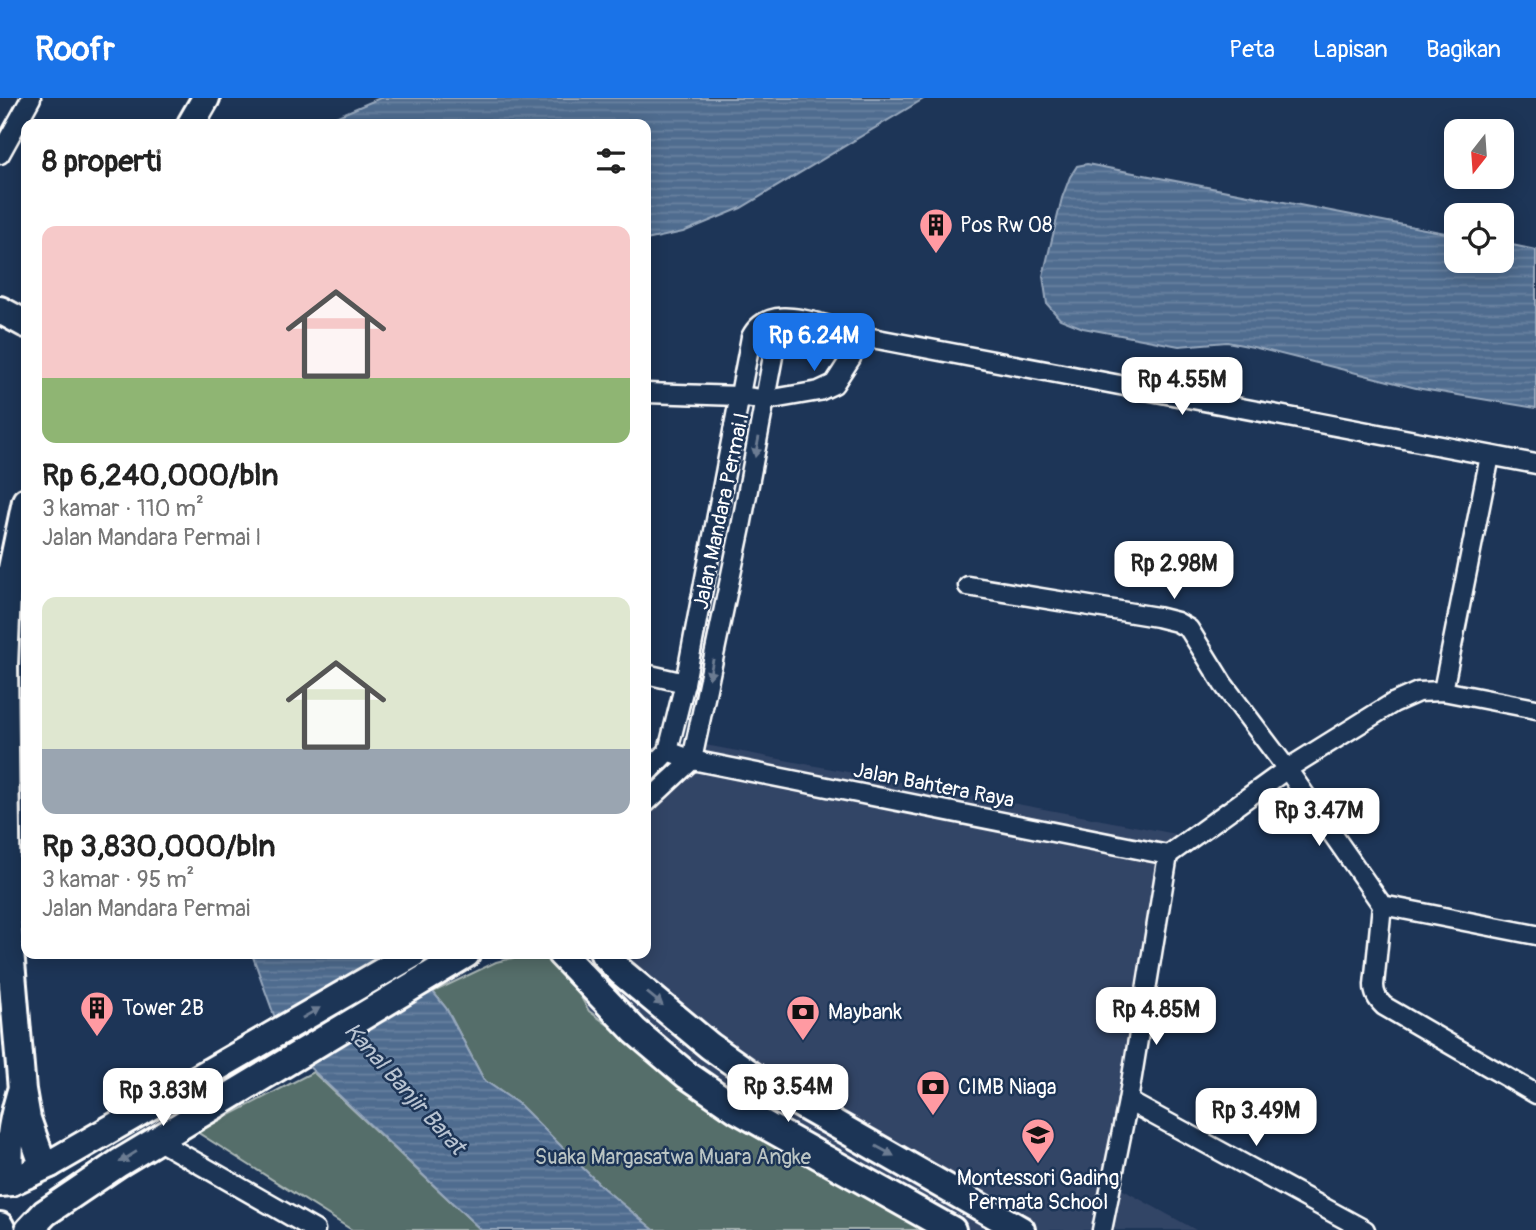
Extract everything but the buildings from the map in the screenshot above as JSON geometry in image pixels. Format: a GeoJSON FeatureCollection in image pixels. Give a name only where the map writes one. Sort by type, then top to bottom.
{"type":"FeatureCollection","features":[{"type":"Feature","properties":{"kind":"street"},"geometry":{"type":"LineString","coordinates":[[0,154],[31,98]]}},
{"type":"Feature","properties":{"kind":"street"},"geometry":{"type":"LineString","coordinates":[[194,119],[206,98]]}},
{"type":"Feature","properties":{"kind":"street"},"geometry":{"type":"LineString","coordinates":[[0,310],[21,321]]}},
{"type":"Feature","properties":{"kind":"street","name":"Jalan Mandara Permai I"},"geometry":{"type":"LineString","coordinates":[[651,769],[668,751],[685,683],[751,337],[755,328],[763,321],[783,317],[825,325],[835,331]]}},
{"type":"Feature","properties":{"kind":"street"},"geometry":{"type":"LineString","coordinates":[[835,331],[1536,464]]}},
{"type":"Feature","properties":{"kind":"street","name":"Jalan Mandara Permai I"},"geometry":{"type":"LineString","coordinates":[[692,760],[767,400],[774,351],[779,341],[787,335],[835,331]]}},
{"type":"Feature","properties":{"kind":"street"},"geometry":{"type":"LineString","coordinates":[[651,393],[739,396],[767,400],[819,391],[834,384],[851,358],[858,336]]}},
{"type":"Feature","properties":{"kind":"street"},"geometry":{"type":"LineString","coordinates":[[1443,691],[1490,456]]}},
{"type":"Feature","properties":{"kind":"street"},"geometry":{"type":"LineString","coordinates":[[21,525],[7,593],[4,664],[7,915],[22,1090],[27,1119],[40,1156],[50,1164]]}},
{"type":"Feature","properties":{"kind":"street"},"geometry":{"type":"LineString","coordinates":[[968,586],[1157,617],[1177,622],[1189,629],[1223,684],[1287,769],[1382,905],[1374,985],[1378,1000],[1536,1094]]}},
{"type":"Feature","properties":{"kind":"street"},"geometry":{"type":"LineString","coordinates":[[651,675],[685,683]]}},
{"type":"Feature","properties":{"kind":"street"},"geometry":{"type":"LineString","coordinates":[[1102,1230],[1128,1101],[1168,855],[1287,769],[1393,703],[1418,692],[1443,691],[1536,709]]}},
{"type":"Feature","properties":{"kind":"street"},"geometry":{"type":"LineString","coordinates":[[651,798],[692,760],[668,751]]}},
{"type":"Feature","properties":{"kind":"street","name":"Jalan Bahtera Raya"},"geometry":{"type":"LineString","coordinates":[[692,760],[1168,855]]}},
{"type":"Feature","properties":{"kind":"street"},"geometry":{"type":"LineString","coordinates":[[1382,905],[1536,935]]}},
{"type":"Feature","properties":{"kind":"street"},"geometry":{"type":"LineString","coordinates":[[22,1090],[10,1129],[5,1182],[50,1164],[404,959]]}},
{"type":"Feature","properties":{"kind":"street"},"geometry":{"type":"LineString","coordinates":[[29,1230],[45,1213],[157,1139],[458,959]]}},
{"type":"Feature","properties":{"kind":"street"},"geometry":{"type":"LineString","coordinates":[[566,959],[635,1031],[687,1075],[738,1110],[952,1230]]}},
{"type":"Feature","properties":{"kind":"street"},"geometry":{"type":"LineString","coordinates":[[609,959],[710,1046],[760,1081],[1021,1230]]}},
{"type":"Feature","properties":{"kind":"street"},"geometry":{"type":"LineString","coordinates":[[1128,1101],[1366,1230]]}},
{"type":"Feature","properties":{"kind":"street"},"geometry":{"type":"LineString","coordinates":[[157,1139],[314,1230]]}},
{"type":"Feature","properties":{"kind":"shaded area"},"geometry":{"type":"Polygon","coordinates":[[[700,744],[1176,834],[1114,1185],[1196,1230],[930,1230],[739,1121],[589,1011],[559,959],[651,959],[651,753],[700,744]]]}},
{"type":"Feature","properties":{"kind":"green space","name":"Suaka Margasatwa Muara Angke"},"geometry":{"type":"Polygon","coordinates":[[[509,959],[559,959],[589,1011],[739,1121],[930,1230],[654,1230],[603,1188],[520,1105],[484,1080],[446,1008],[433,992],[496,962],[509,959]]]}},
{"type":"Feature","properties":{"kind":"green space"},"geometry":{"type":"Polygon","coordinates":[[[313,1072],[481,1230],[352,1230],[197,1132],[313,1072]]]}},
{"type":"Feature","properties":{"kind":"water"},"geometry":{"type":"Polygon","coordinates":[[[380,98],[925,98],[741,208],[683,232],[651,239],[651,119],[331,119],[380,98]]]}},
{"type":"Feature","properties":{"kind":"water"},"geometry":{"type":"Polygon","coordinates":[[[1087,164],[1444,233],[1444,273],[1514,273],[1514,245],[1536,250],[1536,408],[1416,388],[1227,342],[1179,346],[1083,328],[1060,319],[1047,304],[1043,276],[1062,198],[1077,166],[1087,164]]]}},
{"type":"Feature","properties":{"kind":"water","name":"Kanal Banjir Barat"},"geometry":{"type":"Polygon","coordinates":[[[254,959],[414,959],[433,992],[446,1008],[484,1080],[520,1105],[603,1188],[654,1230],[481,1230],[284,1043],[254,959]]]}},
{"type":"Feature","properties":{"kind":"place","name":"Pos Rw 08"},"geometry":{"type":"Point","coordinates":[936,255]}},
{"type":"Feature","properties":{"kind":"place","name":"Tower 2B"},"geometry":{"type":"Point","coordinates":[97,1038]}},
{"type":"Feature","properties":{"kind":"place","name":"Maybank"},"geometry":{"type":"Point","coordinates":[803,1042]}},
{"type":"Feature","properties":{"kind":"place","name":"CIMB Niaga"},"geometry":{"type":"Point","coordinates":[933,1117]}},
{"type":"Feature","properties":{"kind":"place","name":"Montessori Gading Permata School"},"geometry":{"type":"Point","coordinates":[1038,1165]}}]}
